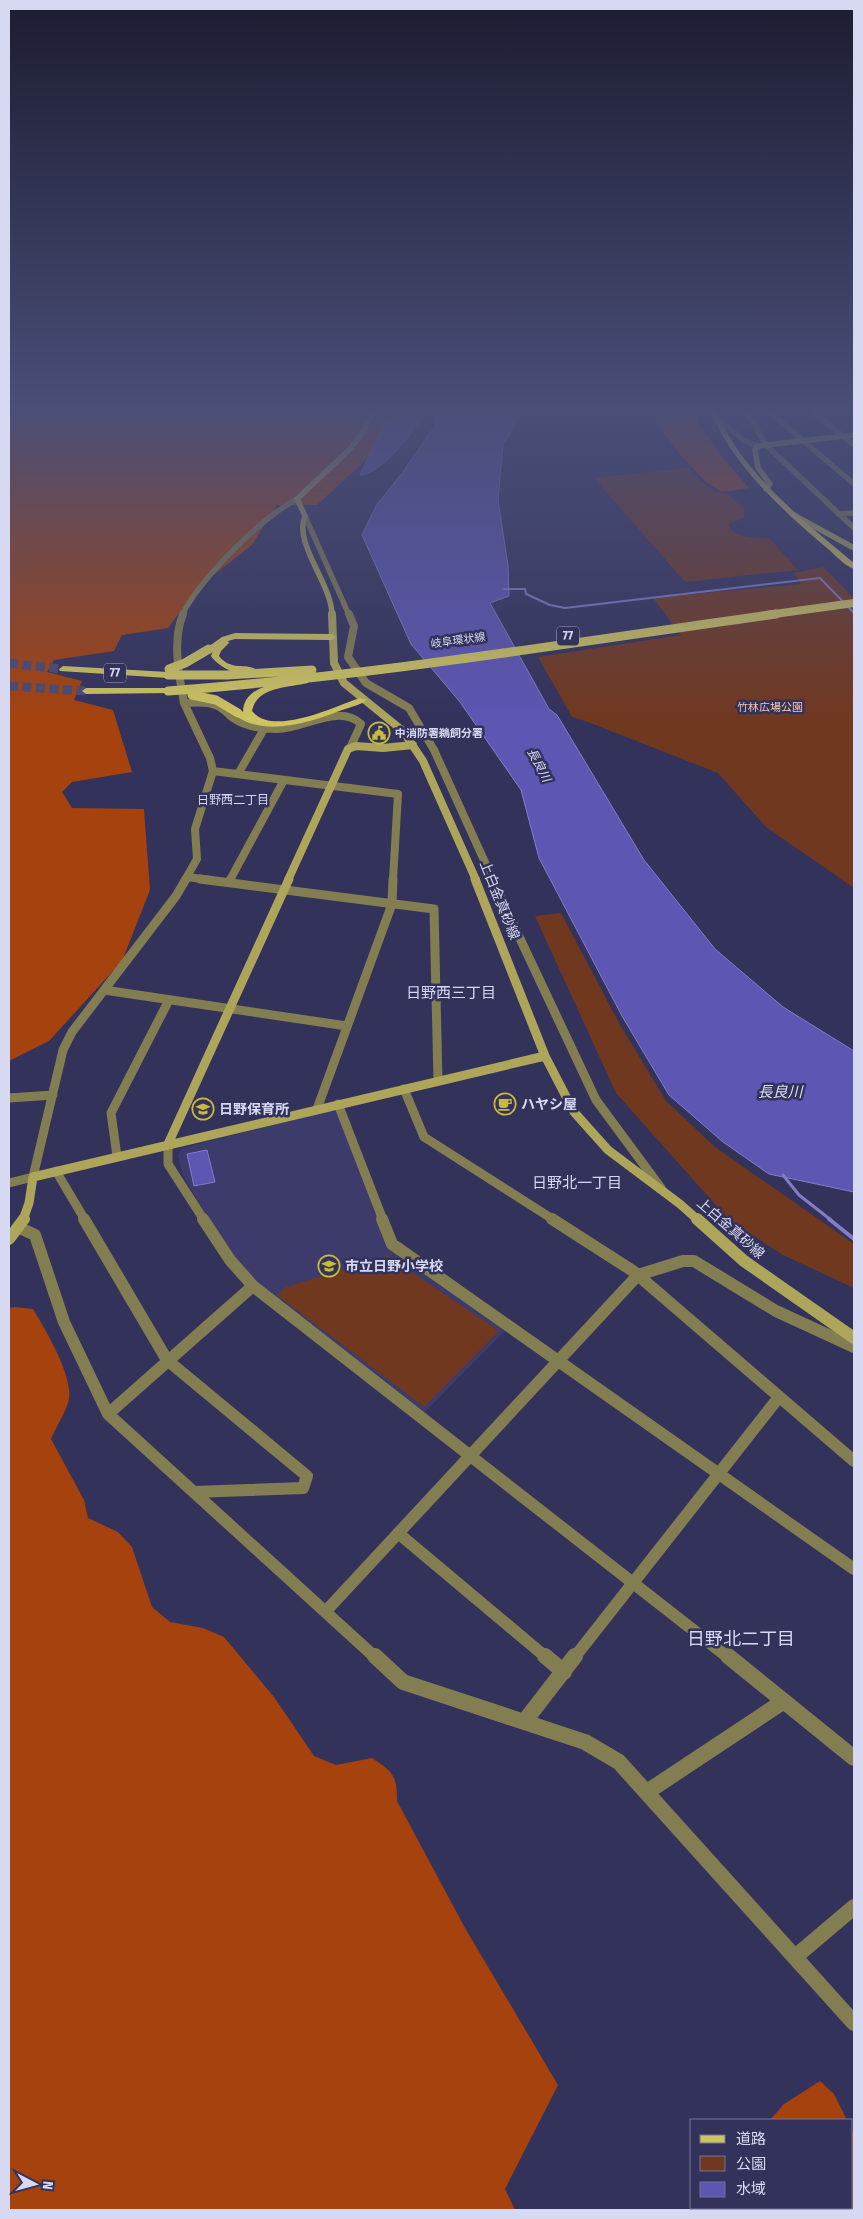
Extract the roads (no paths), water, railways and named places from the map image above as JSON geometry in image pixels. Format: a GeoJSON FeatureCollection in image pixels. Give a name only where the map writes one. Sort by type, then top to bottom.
{"type":"FeatureCollection","features":[{"type":"Feature","properties":{"kind":"main road","name":"上白金真砂線"},"geometry":{"type":"LineString","coordinates":[[303,512],[305,516],[302,524],[306,546],[332,602],[334,664],[344,683],[362,700],[403,731],[423,761],[487,905],[545,1056],[574,1112],[608,1150],[680,1204],[744,1262],[854,1338]]}},
{"type":"Feature","properties":{"kind":"main road"},"geometry":{"type":"LineString","coordinates":[[789,512],[854,567]]}},
{"type":"Feature","properties":{"kind":"main road"},"geometry":{"type":"LineString","coordinates":[[792,514],[854,548]]}},
{"type":"Feature","properties":{"kind":"main road","name":"岐阜環状線"},"geometry":{"type":"LineString","coordinates":[[63,669],[168,672],[281,672],[376,663],[854,598]]}},
{"type":"Feature","properties":{"kind":"main road","name":"岐阜環状線"},"geometry":{"type":"LineString","coordinates":[[168,693],[332,675],[854,603]]}},
{"type":"Feature","properties":{"kind":"main road","name":"77"},"geometry":{"type":"LineString","coordinates":[[168,672],[236,639],[254,636],[332,637]]}},
{"type":"Feature","properties":{"kind":"main road","name":"77"},"geometry":{"type":"LineString","coordinates":[[213,650],[220,663],[227,667],[238,670],[281,672]]}},
{"type":"Feature","properties":{"kind":"main road","name":"77"},"geometry":{"type":"LineString","coordinates":[[242,712],[250,699],[263,690],[332,675]]}},
{"type":"Feature","properties":{"kind":"main road","name":"77"},"geometry":{"type":"LineString","coordinates":[[86,691],[168,693],[205,697],[242,712],[259,724],[267,726],[298,722],[362,700]]}},
{"type":"Feature","properties":{"kind":"main road"},"geometry":{"type":"LineString","coordinates":[[168,1144],[351,746],[383,748],[413,744]]}},
{"type":"Feature","properties":{"kind":"main road"},"geometry":{"type":"LineString","coordinates":[[9,1239],[20,1228],[29,1208],[34,1177],[545,1056]]}},
{"type":"Feature","properties":{"kind":"street"},"geometry":{"type":"LineString","coordinates":[[9,1183],[34,1177],[63,1050],[72,1032],[176,896],[197,859],[195,829],[213,771],[210,758],[184,703],[178,659],[179,627],[192,599],[214,572],[279,512]]}},
{"type":"Feature","properties":{"kind":"street"},"geometry":{"type":"LineString","coordinates":[[836,512],[854,528]]}},
{"type":"Feature","properties":{"kind":"street"},"geometry":{"type":"LineString","coordinates":[[839,514],[854,512]]}},
{"type":"Feature","properties":{"kind":"street"},"geometry":{"type":"LineString","coordinates":[[305,516],[354,626],[348,657],[366,683],[409,708],[434,750],[596,1100],[665,1193]]}},
{"type":"Feature","properties":{"kind":"street"},"geometry":{"type":"LineString","coordinates":[[184,703],[217,705],[243,723],[288,729],[330,717],[340,715],[351,716],[361,724],[351,746]]}},
{"type":"Feature","properties":{"kind":"street"},"geometry":{"type":"LineString","coordinates":[[238,774],[267,726]]}},
{"type":"Feature","properties":{"kind":"street"},"geometry":{"type":"LineString","coordinates":[[213,771],[398,794],[392,904],[317,1109]]}},
{"type":"Feature","properties":{"kind":"street"},"geometry":{"type":"LineString","coordinates":[[230,882],[284,780]]}},
{"type":"Feature","properties":{"kind":"street"},"geometry":{"type":"LineString","coordinates":[[187,877],[434,909],[438,1081]]}},
{"type":"Feature","properties":{"kind":"street"},"geometry":{"type":"LineString","coordinates":[[104,990],[347,1026]]}},
{"type":"Feature","properties":{"kind":"street"},"geometry":{"type":"LineString","coordinates":[[117,1156],[111,1114],[169,1000]]}},
{"type":"Feature","properties":{"kind":"street"},"geometry":{"type":"LineString","coordinates":[[404,1089],[424,1137],[638,1275],[854,1461]]}},
{"type":"Feature","properties":{"kind":"street"},"geometry":{"type":"LineString","coordinates":[[9,1098],[53,1096]]}},
{"type":"Feature","properties":{"kind":"street"},"geometry":{"type":"LineString","coordinates":[[338,1104],[392,1244],[854,1569]]}},
{"type":"Feature","properties":{"kind":"street"},"geometry":{"type":"LineString","coordinates":[[168,1144],[168,1164],[230,1260],[253,1286],[784,1701],[854,1758]]}},
{"type":"Feature","properties":{"kind":"street"},"geometry":{"type":"LineString","coordinates":[[56,1171],[168,1360],[306,1476],[303,1488],[194,1492]]}},
{"type":"Feature","properties":{"kind":"street"},"geometry":{"type":"LineString","coordinates":[[20,1228],[35,1235],[64,1322],[108,1414],[403,1682],[584,1742],[619,1762],[854,2023]]}},
{"type":"Feature","properties":{"kind":"street"},"geometry":{"type":"LineString","coordinates":[[326,1611],[638,1275],[683,1260],[694,1261],[776,1311],[854,1347]]}},
{"type":"Feature","properties":{"kind":"street"},"geometry":{"type":"LineString","coordinates":[[108,1414],[253,1286]]}},
{"type":"Feature","properties":{"kind":"street"},"geometry":{"type":"LineString","coordinates":[[524,1722],[780,1397]]}},
{"type":"Feature","properties":{"kind":"street"},"geometry":{"type":"LineString","coordinates":[[398,1533],[564,1672]]}},
{"type":"Feature","properties":{"kind":"street"},"geometry":{"type":"LineString","coordinates":[[647,1792],[784,1701]]}},
{"type":"Feature","properties":{"kind":"street"},"geometry":{"type":"LineString","coordinates":[[795,1956],[854,1907]]}},
{"type":"Feature","properties":{"kind":"water","name":"長良川"},"geometry":{"type":"Polygon","coordinates":[[[373,512],[500,512],[508,566],[509,596],[490,603],[549,709],[557,715],[644,860],[715,949],[783,1007],[854,1051],[854,1192],[769,1174],[723,1142],[669,1095],[622,1016],[539,858],[521,790],[460,702],[411,644],[362,535],[373,512]]]}},
{"type":"Feature","properties":{"kind":"water"},"geometry":{"type":"Polygon","coordinates":[[[207,1150],[215,1182],[194,1186],[187,1154],[207,1150]]]}},
{"type":"Feature","properties":{"kind":"waterway"},"geometry":{"type":"LineString","coordinates":[[504,589],[525,589],[526,594],[550,605],[565,608],[820,578],[854,613]]}},
{"type":"Feature","properties":{"kind":"waterway"},"geometry":{"type":"LineString","coordinates":[[783,1175],[799,1195],[831,1220]]}},
{"type":"Feature","properties":{"kind":"waterway"},"geometry":{"type":"LineString","coordinates":[[829,1219],[854,1239]]}},
{"type":"Feature","properties":{"kind":"tunnel"},"geometry":{"type":"LineString","coordinates":[[9,663],[63,669]]}},
{"type":"Feature","properties":{"kind":"tunnel"},"geometry":{"type":"LineString","coordinates":[[9,686],[86,691]]}},
{"type":"Feature","properties":{"kind":"place","name":"中消防署鵜飼分署"},"geometry":{"type":"Point","coordinates":[379,733]}},
{"type":"Feature","properties":{"kind":"place","name":"ハヤシ屋"},"geometry":{"type":"Point","coordinates":[505,1104]}},
{"type":"Feature","properties":{"kind":"place","name":"日野保育所"},"geometry":{"type":"Point","coordinates":[203,1109]}},
{"type":"Feature","properties":{"kind":"place","name":"市立日野小学校"},"geometry":{"type":"Point","coordinates":[329,1266]}},
{"type":"Feature","properties":{"kind":"district","name":"日野西二丁目"},"geometry":{"type":"Point","coordinates":[233,800]}},
{"type":"Feature","properties":{"kind":"district","name":"日野西三丁目"},"geometry":{"type":"Point","coordinates":[451,993]}},
{"type":"Feature","properties":{"kind":"district","name":"日野北一丁目"},"geometry":{"type":"Point","coordinates":[577,1183]}},
{"type":"Feature","properties":{"kind":"district","name":"日野北二丁目"},"geometry":{"type":"Point","coordinates":[741,1639]}},
{"type":"Feature","properties":{"kind":"park label","name":"竹林広場公園"},"geometry":{"type":"Point","coordinates":[770,707]}}]}
